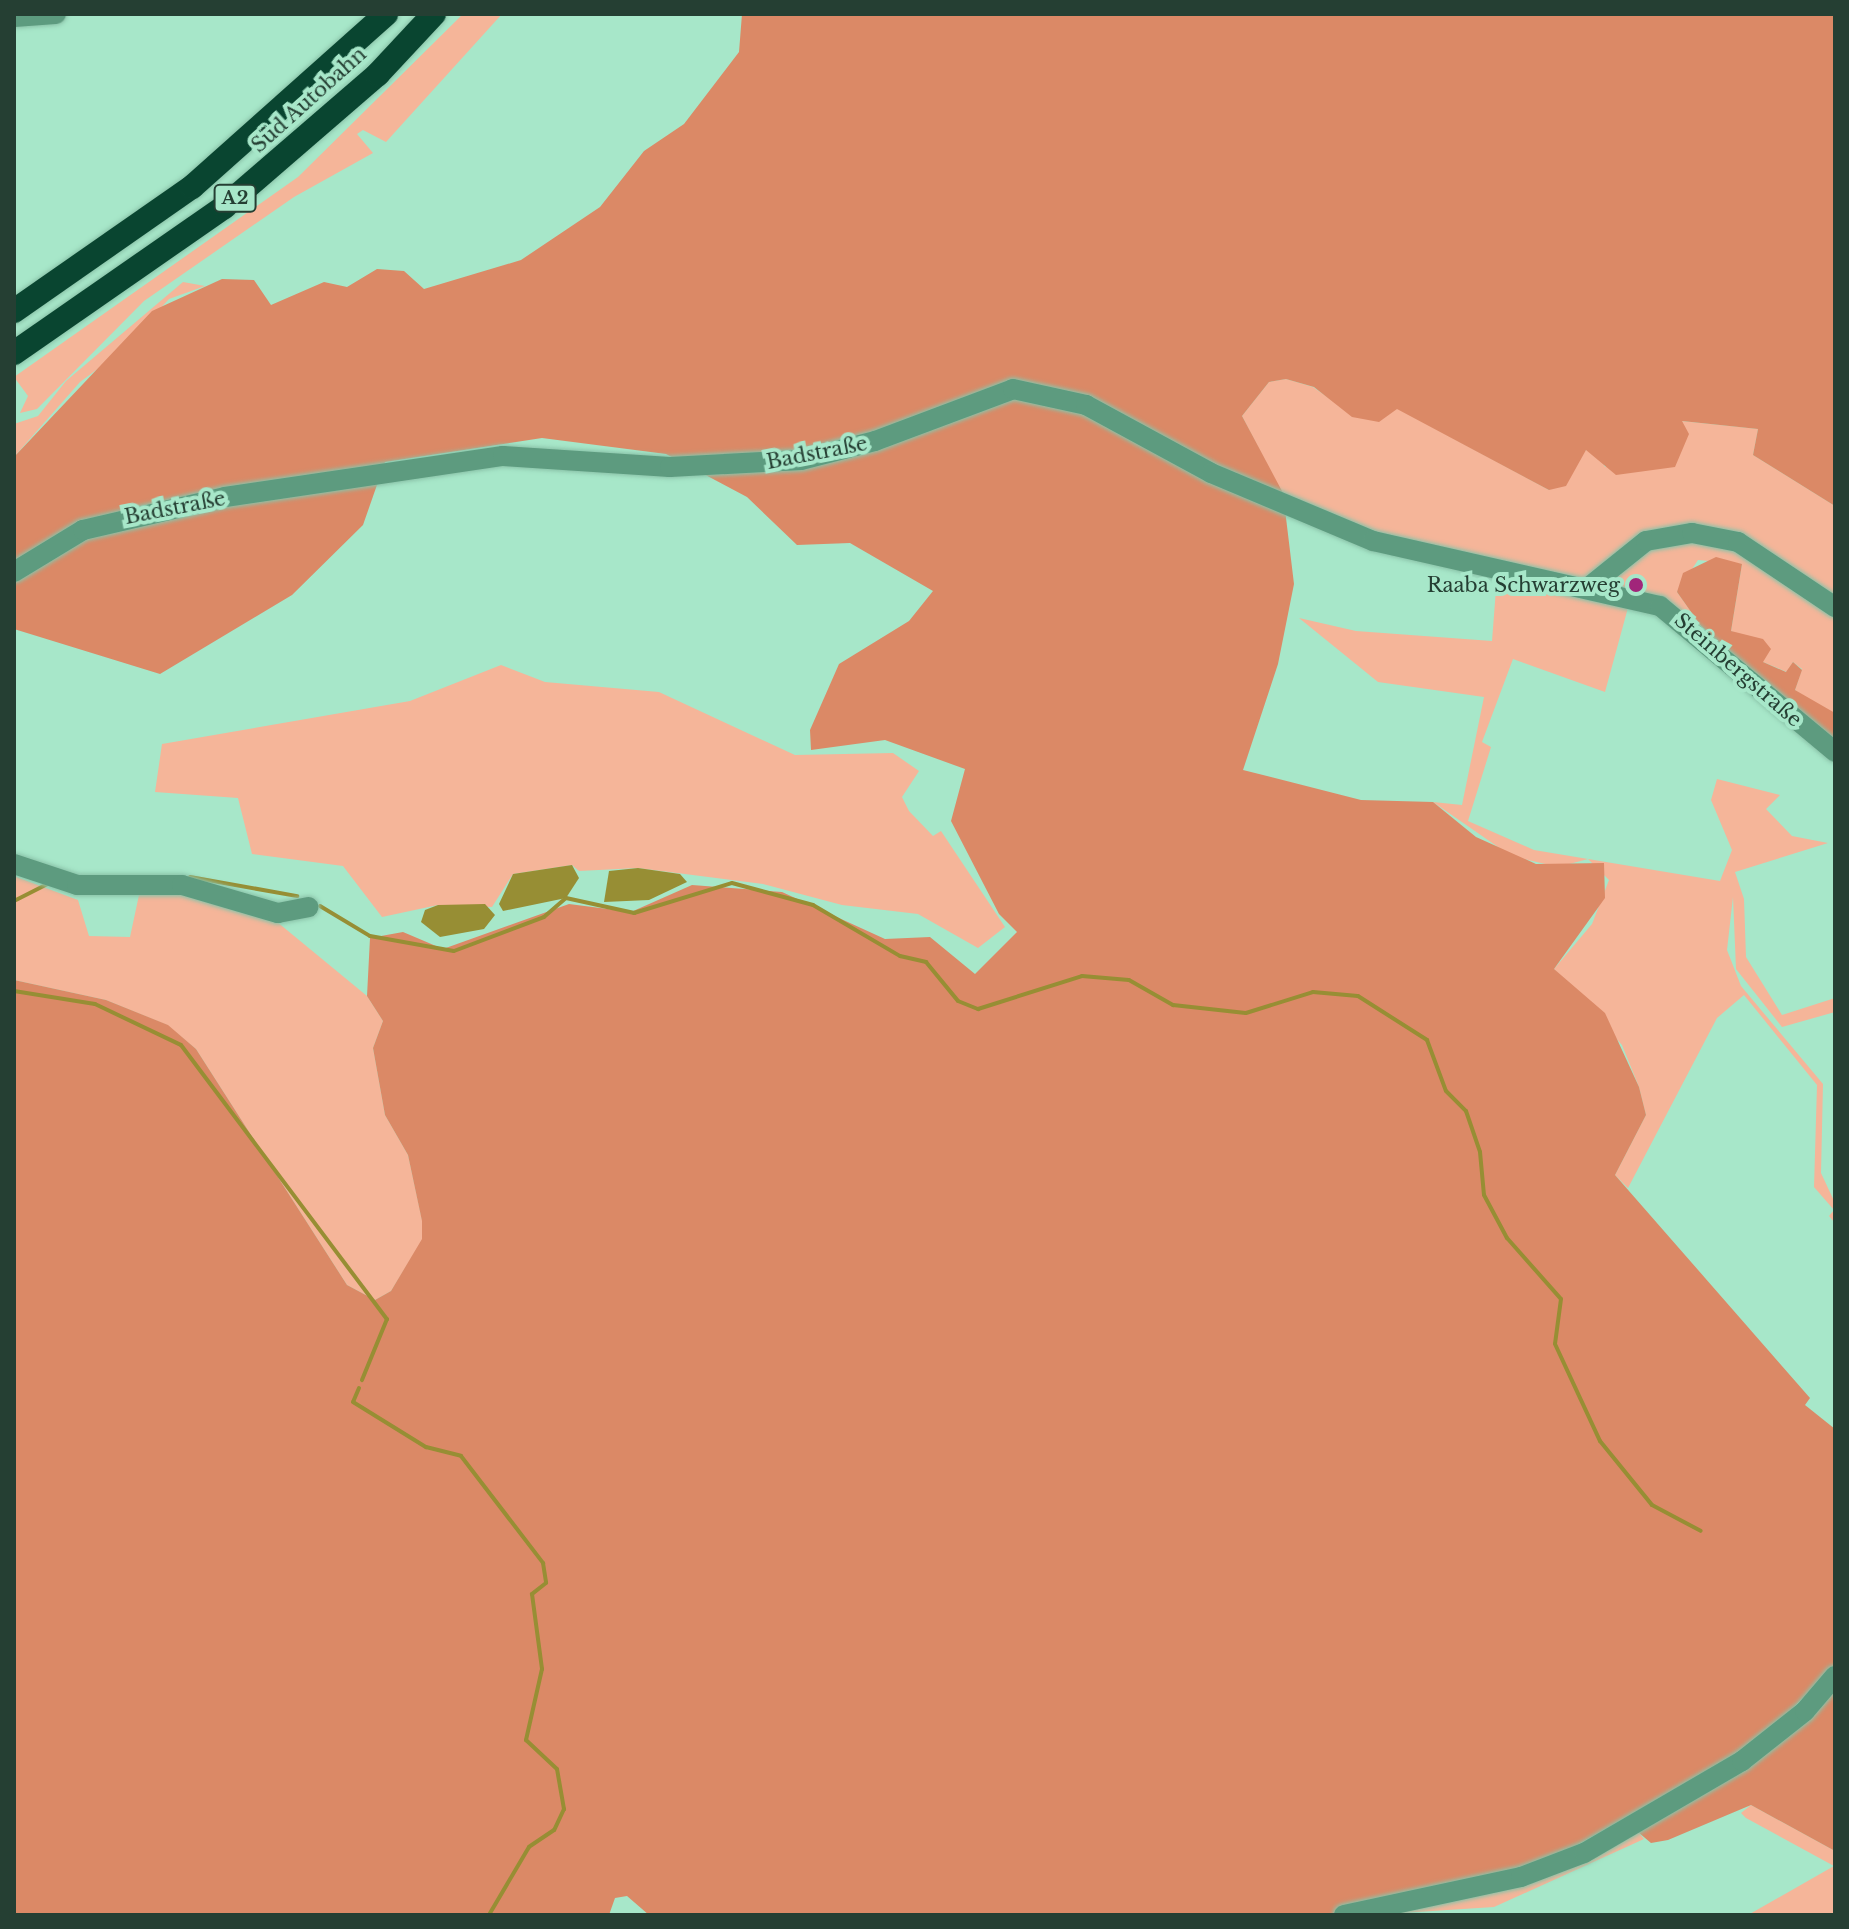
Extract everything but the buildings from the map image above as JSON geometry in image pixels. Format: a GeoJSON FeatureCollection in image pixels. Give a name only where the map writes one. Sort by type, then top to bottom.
{"type":"FeatureCollection","features":[{"type":"Feature","properties":{"kind":"highway","name":"Süd Autobahn"},"geometry":{"type":"LineString","coordinates":[[14,311],[192,187],[386,14]]}},
{"type":"Feature","properties":{"kind":"highway","name":"Süd Autobahn"},"geometry":{"type":"LineString","coordinates":[[14,353],[224,207],[378,74],[434,14]]}},
{"type":"Feature","properties":{"kind":"street"},"geometry":{"type":"LineString","coordinates":[[18,18],[56,14]]}},
{"type":"Feature","properties":{"kind":"street","name":"Badstraße"},"geometry":{"type":"LineString","coordinates":[[14,572],[83,530],[225,497],[503,456],[670,467],[801,460],[875,441],[1013,389],[1086,405],[1211,473],[1373,541],[1590,586]]}},
{"type":"Feature","properties":{"kind":"street"},"geometry":{"type":"LineString","coordinates":[[1590,586],[1646,541],[1692,533],[1738,542],[1835,607]]}},
{"type":"Feature","properties":{"kind":"street","name":"Steinbergstraße"},"geometry":{"type":"LineString","coordinates":[[1590,586],[1645,599],[1684,620],[1835,752]]}},
{"type":"Feature","properties":{"kind":"street"},"geometry":{"type":"LineString","coordinates":[[14,864],[77,885],[182,885],[278,913],[308,907]]}},
{"type":"Feature","properties":{"kind":"street"},"geometry":{"type":"LineString","coordinates":[[1344,1915],[1521,1877],[1584,1853],[1742,1761],[1805,1711],[1835,1676]]}},
{"type":"Feature","properties":{"kind":"shaded area"},"geometry":{"type":"Polygon","coordinates":[[[463,14],[502,14],[386,142],[363,130],[357,134],[373,153],[294,197],[144,301],[37,409],[20,413],[28,396],[14,377],[298,177],[463,14]]]}},
{"type":"Feature","properties":{"kind":"shaded area"},"geometry":{"type":"Polygon","coordinates":[[[742,14],[1835,14],[1835,506],[1753,455],[1758,429],[1682,421],[1689,434],[1675,467],[1616,475],[1586,450],[1566,486],[1549,490],[1397,409],[1379,422],[1352,417],[1314,387],[1286,379],[1269,382],[1242,416],[1283,493],[1294,584],[1278,664],[1243,770],[1361,800],[1433,802],[1476,837],[1536,864],[1604,863],[1605,898],[1554,969],[1605,1013],[1639,1087],[1646,1115],[1615,1175],[1810,1398],[1805,1405],[1835,1429],[1835,1666],[1760,1741],[1544,1864],[1328,1915],[649,1915],[627,1896],[615,1898],[609,1915],[14,1915],[14,980],[106,1000],[168,1025],[196,1049],[347,1285],[375,1300],[391,1291],[422,1239],[422,1221],[408,1155],[385,1115],[373,1048],[383,1021],[367,996],[370,938],[403,932],[443,949],[569,904],[631,912],[692,885],[782,892],[885,939],[930,937],[975,974],[1017,932],[999,914],[951,821],[965,769],[885,740],[811,750],[810,730],[839,664],[909,621],[933,591],[850,543],[797,545],[747,497],[666,454],[542,438],[385,462],[363,525],[292,595],[160,674],[14,629],[14,457],[152,311],[222,279],[254,280],[271,305],[324,282],[347,287],[377,269],[404,271],[424,289],[521,260],[600,207],[644,151],[684,124],[739,52],[742,14]]]}},
{"type":"Feature","properties":{"kind":"shaded area"},"geometry":{"type":"Polygon","coordinates":[[[183,282],[205,286],[169,299],[119,353],[80,382],[14,457],[14,424],[38,416],[66,381],[183,282]]]}},
{"type":"Feature","properties":{"kind":"shaded area"},"geometry":{"type":"Polygon","coordinates":[[[1286,379],[1313,387],[1340,406],[1397,408],[1549,490],[1586,450],[1596,451],[1605,467],[1681,421],[1758,429],[1753,455],[1835,506],[1835,603],[1692,529],[1588,579],[1402,542],[1285,499],[1242,416],[1269,382],[1286,379]]]}},
{"type":"Feature","properties":{"kind":"shaded area"},"geometry":{"type":"Polygon","coordinates":[[[1668,540],[1736,547],[1835,614],[1833,717],[1795,690],[1802,669],[1793,662],[1787,672],[1763,662],[1752,641],[1731,631],[1742,564],[1698,560],[1677,592],[1701,626],[1674,606],[1614,583],[1629,558],[1668,540]]]}},
{"type":"Feature","properties":{"kind":"shaded area"},"geometry":{"type":"Polygon","coordinates":[[[1716,557],[1742,564],[1731,631],[1763,639],[1771,649],[1763,662],[1786,672],[1793,662],[1802,670],[1795,690],[1835,713],[1835,744],[1701,626],[1677,592],[1683,573],[1716,557]]]}},
{"type":"Feature","properties":{"kind":"shaded area"},"geometry":{"type":"Polygon","coordinates":[[[1497,576],[1629,604],[1605,692],[1513,659],[1482,742],[1491,747],[1468,821],[1534,850],[1588,859],[1558,867],[1511,856],[1433,802],[1462,805],[1484,697],[1378,682],[1299,618],[1356,631],[1492,641],[1497,576]]]}},
{"type":"Feature","properties":{"kind":"shaded area"},"geometry":{"type":"Polygon","coordinates":[[[501,665],[545,682],[659,692],[795,755],[893,753],[919,771],[902,797],[909,811],[933,836],[941,831],[1005,927],[978,948],[918,914],[842,905],[763,884],[638,868],[579,871],[572,865],[513,874],[492,907],[438,905],[382,917],[343,866],[252,854],[238,798],[155,792],[162,744],[410,701],[501,665]]]}},
{"type":"Feature","properties":{"kind":"shaded area"},"geometry":{"type":"Polygon","coordinates":[[[1717,779],[1780,795],[1766,809],[1792,836],[1828,843],[1735,872],[1744,899],[1746,957],[1782,1015],[1835,998],[1835,1012],[1782,1027],[1736,969],[1733,897],[1727,950],[1741,986],[1823,1084],[1821,1173],[1835,1203],[1835,1223],[1829,1216],[1834,1210],[1814,1187],[1817,1085],[1744,995],[1717,1018],[1628,1188],[1615,1175],[1646,1115],[1639,1087],[1622,1045],[1554,969],[1592,924],[1609,880],[1588,859],[1720,881],[1732,850],[1711,800],[1717,779]]]}},
{"type":"Feature","properties":{"kind":"shaded area"},"geometry":{"type":"Polygon","coordinates":[[[572,865],[579,878],[566,898],[503,911],[499,904],[513,874],[572,865]]]}},
{"type":"Feature","properties":{"kind":"shaded area"},"geometry":{"type":"Polygon","coordinates":[[[638,868],[680,874],[687,882],[649,900],[604,902],[609,871],[638,868]]]}},
{"type":"Feature","properties":{"kind":"shaded area"},"geometry":{"type":"Polygon","coordinates":[[[14,876],[78,900],[89,936],[130,937],[139,895],[166,889],[265,912],[367,996],[383,1021],[373,1048],[385,1115],[408,1155],[422,1220],[423,1239],[391,1291],[375,1300],[347,1285],[196,1049],[167,1025],[106,1000],[14,980],[14,876]]]}},
{"type":"Feature","properties":{"kind":"shaded area"},"geometry":{"type":"Polygon","coordinates":[[[485,904],[495,915],[484,929],[440,937],[421,922],[425,910],[438,905],[485,904]]]}},
{"type":"Feature","properties":{"kind":"shaded area"},"geometry":{"type":"Polygon","coordinates":[[[1835,1687],[1835,1851],[1751,1805],[1668,1840],[1651,1843],[1638,1832],[1746,1767],[1835,1687]]]}},
{"type":"Feature","properties":{"kind":"shaded area"},"geometry":{"type":"Polygon","coordinates":[[[1751,1805],[1835,1851],[1835,1915],[1748,1915],[1834,1866],[1746,1818],[1741,1813],[1751,1805]]]}},
{"type":"Feature","properties":{"kind":"shaded area"},"geometry":{"type":"Polygon","coordinates":[[[1638,1832],[1644,1839],[1494,1907],[1370,1915],[1638,1832]]]}},
{"type":"Feature","properties":{"kind":"waterway"},"geometry":{"type":"LineString","coordinates":[[190,877],[297,896]]}},
{"type":"Feature","properties":{"kind":"waterway"},"geometry":{"type":"LineString","coordinates":[[320,906],[370,936],[454,951],[544,917],[566,898],[634,913],[732,883],[813,905],[900,956],[926,962],[958,1001],[978,1009],[1082,976],[1129,980],[1173,1005],[1246,1013],[1313,992],[1358,996],[1427,1040],[1446,1091],[1466,1111],[1480,1152],[1484,1195],[1507,1238],[1561,1299],[1555,1344],[1600,1441],[1652,1505],[1701,1531]]}},
{"type":"Feature","properties":{"kind":"waterway"},"geometry":{"type":"LineString","coordinates":[[14,901],[47,884]]}},
{"type":"Feature","properties":{"kind":"waterway"},"geometry":{"type":"LineString","coordinates":[[14,991],[95,1004],[181,1045],[387,1319],[362,1380]]}},
{"type":"Feature","properties":{"kind":"waterway"},"geometry":{"type":"LineString","coordinates":[[359,1388],[353,1402],[426,1447],[461,1456],[543,1563],[546,1583],[532,1594],[542,1669],[526,1740],[557,1769],[564,1809],[554,1830],[529,1847],[489,1915]]}},
{"type":"Feature","properties":{"kind":"place","name":"Raaba Schwarzweg"},"geometry":{"type":"Point","coordinates":[1636,585]}}]}
